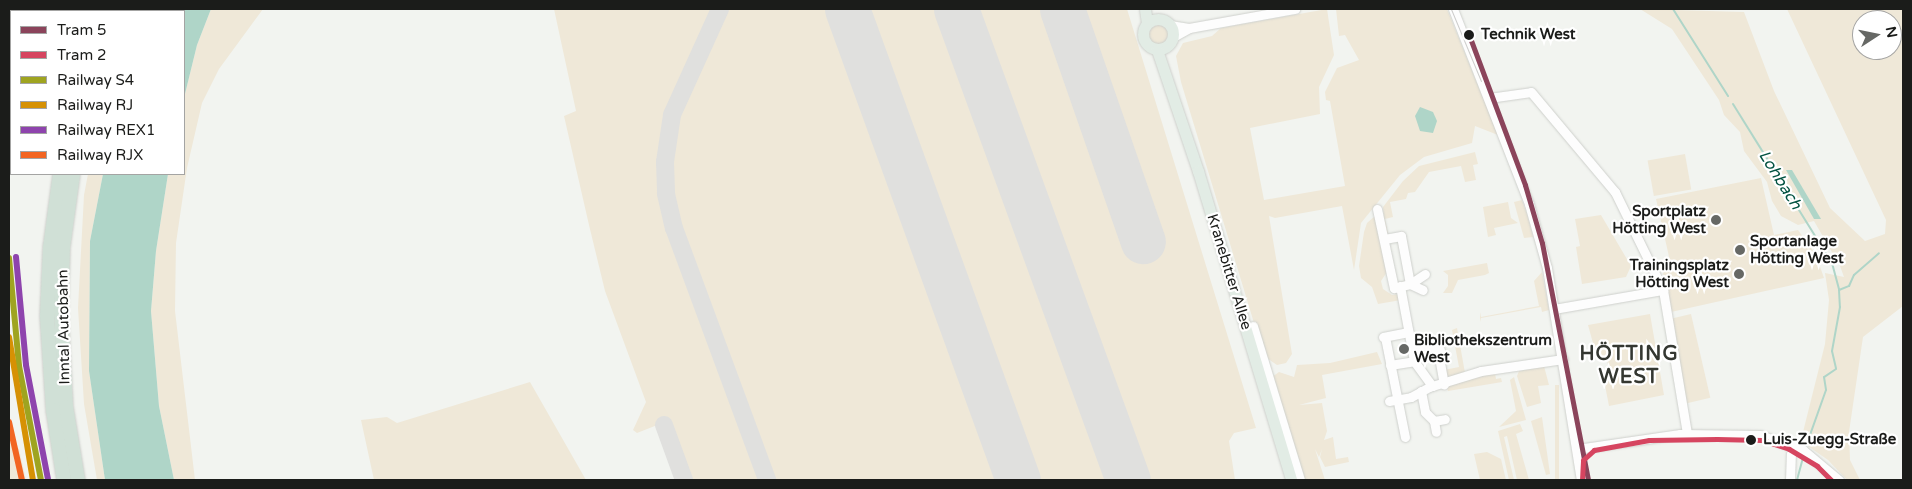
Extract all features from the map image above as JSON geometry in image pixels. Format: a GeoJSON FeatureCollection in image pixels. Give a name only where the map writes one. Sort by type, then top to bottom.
{"type":"FeatureCollection","features":[{"type":"Feature","properties":{"kind":"highway","name":"Inntal Autobahn"},"geometry":{"type":"LineString","coordinates":[[60,175],[50,248],[47,316],[53,410],[64,480]]}},
{"type":"Feature","properties":{"kind":"highway","name":"Inntal Autobahn"},"geometry":{"type":"LineString","coordinates":[[73,175],[63,247],[61,312],[66,408],[78,480]]}},
{"type":"Feature","properties":{"kind":"main road"},"geometry":{"type":"LineString","coordinates":[[1146,9],[1147,23],[1142,32],[1144,41],[1165,45],[1170,25],[1159,19],[1150,9]]}},
{"type":"Feature","properties":{"kind":"main road"},"geometry":{"type":"LineString","coordinates":[[1147,23],[1159,19]]}},
{"type":"Feature","properties":{"kind":"main road","name":"Kranebitter Allee"},"geometry":{"type":"LineString","coordinates":[[1165,45],[1164,65],[1291,480]]}},
{"type":"Feature","properties":{"kind":"street"},"geometry":{"type":"LineString","coordinates":[[1170,25],[1189,28],[1295,9]]}},
{"type":"Feature","properties":{"kind":"street"},"geometry":{"type":"LineString","coordinates":[[1453,9],[1526,194],[1554,310],[1582,480]]}},
{"type":"Feature","properties":{"kind":"street"},"geometry":{"type":"LineString","coordinates":[[1165,45],[1189,28]]}},
{"type":"Feature","properties":{"kind":"street"},"geometry":{"type":"LineString","coordinates":[[1489,98],[1531,92],[1615,192],[1663,290],[1687,433]]}},
{"type":"Feature","properties":{"kind":"street"},"geometry":{"type":"LineString","coordinates":[[1378,209],[1394,288],[1410,284],[1426,274]]}},
{"type":"Feature","properties":{"kind":"street"},"geometry":{"type":"LineString","coordinates":[[1384,239],[1401,236],[1410,284]]}},
{"type":"Feature","properties":{"kind":"street"},"geometry":{"type":"LineString","coordinates":[[1388,259],[1405,256]]}},
{"type":"Feature","properties":{"kind":"street"},"geometry":{"type":"LineString","coordinates":[[1410,284],[1423,290]]}},
{"type":"Feature","properties":{"kind":"street"},"geometry":{"type":"LineString","coordinates":[[1400,286],[1414,361],[1432,386]]}},
{"type":"Feature","properties":{"kind":"street"},"geometry":{"type":"LineString","coordinates":[[1554,310],[1663,290]]}},
{"type":"Feature","properties":{"kind":"street","name":"Kranebitter Allee"},"geometry":{"type":"LineString","coordinates":[[1253,326],[1300,480]]}},
{"type":"Feature","properties":{"kind":"street"},"geometry":{"type":"LineString","coordinates":[[1405,437],[1393,400],[1390,365],[1384,337],[1409,332]]}},
{"type":"Feature","properties":{"kind":"street"},"geometry":{"type":"LineString","coordinates":[[1412,348],[1426,344],[1439,351],[1444,384]]}},
{"type":"Feature","properties":{"kind":"street"},"geometry":{"type":"LineString","coordinates":[[1393,400],[1481,371],[1563,359]]}},
{"type":"Feature","properties":{"kind":"street"},"geometry":{"type":"LineString","coordinates":[[1390,365],[1414,361]]}},
{"type":"Feature","properties":{"kind":"street"},"geometry":{"type":"LineString","coordinates":[[1421,391],[1425,412],[1434,420],[1436,432]]}},
{"type":"Feature","properties":{"kind":"street"},"geometry":{"type":"LineString","coordinates":[[1434,420],[1445,419]]}},
{"type":"Feature","properties":{"kind":"street"},"geometry":{"type":"LineString","coordinates":[[1578,449],[1687,433],[1760,435],[1803,450],[1839,480]]}},
{"type":"Feature","properties":{"kind":"street"},"geometry":{"type":"LineString","coordinates":[[1790,480],[1791,454],[1803,450]]}},
{"type":"Feature","properties":{"kind":"shaded area"},"geometry":{"type":"Polygon","coordinates":[[[211,9],[263,9],[219,69],[202,103],[187,168],[176,243],[175,311],[195,480],[174,480],[159,406],[151,311],[156,251],[168,175],[185,175],[185,94],[197,45],[211,9]]]}},
{"type":"Feature","properties":{"kind":"shaded area"},"geometry":{"type":"Polygon","coordinates":[[[211,9],[197,45],[185,94],[185,10],[146,10],[211,9]]]}},
{"type":"Feature","properties":{"kind":"shaded area"},"geometry":{"type":"Polygon","coordinates":[[[554,9],[1127,9],[1256,428],[1234,433],[1229,441],[1235,480],[692,480],[670,420],[637,433],[633,430],[646,402],[605,291],[589,225],[564,116],[576,111],[554,9]]]}},
{"type":"Feature","properties":{"kind":"shaded area"},"geometry":{"type":"Polygon","coordinates":[[[1327,9],[1334,55],[1319,87],[1320,114],[1250,128],[1264,200],[1345,186],[1330,101],[1326,100],[1325,92],[1337,68],[1359,60],[1345,35],[1339,36],[1336,9],[1447,9],[1498,135],[1475,126],[1472,143],[1424,157],[1400,175],[1361,223],[1354,270],[1342,206],[1275,218],[1269,216],[1292,354],[1286,363],[1277,365],[1264,356],[1181,82],[1176,56],[1183,43],[1212,36],[1221,28],[1327,9]]]}},
{"type":"Feature","properties":{"kind":"shaded area"},"geometry":{"type":"Polygon","coordinates":[[[1640,9],[1744,12],[1774,91],[1830,208],[1865,241],[1885,234],[1886,220],[1787,9],[1903,9],[1903,306],[1863,337],[1849,432],[1850,460],[1860,480],[1847,480],[1828,460],[1805,444],[1802,436],[1825,344],[1829,300],[1825,273],[1844,277],[1840,266],[1814,221],[1798,225],[1781,216],[1772,201],[1767,182],[1744,151],[1740,132],[1724,115],[1719,100],[1672,29],[1640,9]]]}},
{"type":"Feature","properties":{"kind":"shaded area"},"geometry":{"type":"Polygon","coordinates":[[[1158,23],[1166,26],[1169,34],[1166,42],[1158,45],[1150,42],[1147,34],[1150,26],[1158,23]]]}},
{"type":"Feature","properties":{"kind":"shaded area"},"geometry":{"type":"Polygon","coordinates":[[[1420,107],[1433,112],[1437,121],[1433,133],[1420,131],[1415,116],[1420,107]]]}},
{"type":"Feature","properties":{"kind":"shaded area"},"geometry":{"type":"Polygon","coordinates":[[[1475,152],[1478,164],[1473,165],[1476,180],[1465,182],[1461,166],[1429,172],[1415,192],[1408,193],[1406,199],[1390,202],[1393,217],[1385,219],[1388,233],[1385,234],[1383,207],[1403,181],[1419,166],[1475,152]]]}},
{"type":"Feature","properties":{"kind":"shaded area"},"geometry":{"type":"Polygon","coordinates":[[[1685,154],[1691,189],[1654,196],[1648,161],[1685,154]]]}},
{"type":"Feature","properties":{"kind":"shaded area"},"geometry":{"type":"Polygon","coordinates":[[[1786,170],[1792,170],[1821,219],[1814,219],[1786,170]]]}},
{"type":"Feature","properties":{"kind":"shaded area"},"geometry":{"type":"Polygon","coordinates":[[[88,175],[103,175],[90,241],[89,371],[105,480],[97,480],[84,404],[78,308],[84,195],[88,175]]]}},
{"type":"Feature","properties":{"kind":"shaded area"},"geometry":{"type":"Polygon","coordinates":[[[103,175],[168,175],[156,251],[151,311],[159,406],[174,480],[105,480],[89,371],[90,241],[103,175]]]}},
{"type":"Feature","properties":{"kind":"shaded area","name":"Sportanlage Hötting West"},"geometry":{"type":"Polygon","coordinates":[[[1761,178],[1774,235],[1798,230],[1816,255],[1824,278],[1671,312],[1661,263],[1670,261],[1656,199],[1761,178]]]}},
{"type":"Feature","properties":{"kind":"shaded area"},"geometry":{"type":"Polygon","coordinates":[[[1522,200],[1533,237],[1524,238],[1514,202],[1522,200]]]}},
{"type":"Feature","properties":{"kind":"shaded area"},"geometry":{"type":"Polygon","coordinates":[[[1508,202],[1511,218],[1518,223],[1494,228],[1496,235],[1488,237],[1483,207],[1508,202]]]}},
{"type":"Feature","properties":{"kind":"shaded area"},"geometry":{"type":"Polygon","coordinates":[[[1601,215],[1631,266],[1626,277],[1582,284],[1576,247],[1580,246],[1575,219],[1601,215]]]}},
{"type":"Feature","properties":{"kind":"shaded area"},"geometry":{"type":"Polygon","coordinates":[[[1375,216],[1387,272],[1381,281],[1383,289],[1392,295],[1399,294],[1401,300],[1378,304],[1372,287],[1361,278],[1359,266],[1364,232],[1367,223],[1375,216]]]}},
{"type":"Feature","properties":{"kind":"shaded area"},"geometry":{"type":"Polygon","coordinates":[[[1487,263],[1489,273],[1458,280],[1452,293],[1443,293],[1448,286],[1448,275],[1443,271],[1487,263]]]}},
{"type":"Feature","properties":{"kind":"shaded area"},"geometry":{"type":"Polygon","coordinates":[[[1542,272],[1549,310],[1542,312],[1541,307],[1481,318],[1480,322],[1480,312],[1481,317],[1539,306],[1534,281],[1542,272]]]}},
{"type":"Feature","properties":{"kind":"shaded area"},"geometry":{"type":"Polygon","coordinates":[[[1650,314],[1664,395],[1609,406],[1603,375],[1610,374],[1607,360],[1600,360],[1596,354],[1588,325],[1650,314]]]}},
{"type":"Feature","properties":{"kind":"shaded area"},"geometry":{"type":"Polygon","coordinates":[[[1691,314],[1710,398],[1687,403],[1668,319],[1691,314]]]}},
{"type":"Feature","properties":{"kind":"shaded area"},"geometry":{"type":"Polygon","coordinates":[[[1457,328],[1465,373],[1445,379],[1444,370],[1459,367],[1452,330],[1457,328]]]}},
{"type":"Feature","properties":{"kind":"shaded area"},"geometry":{"type":"Polygon","coordinates":[[[1377,352],[1382,364],[1322,375],[1326,398],[1299,405],[1322,403],[1327,431],[1324,440],[1333,437],[1336,459],[1348,457],[1349,462],[1325,467],[1320,457],[1322,449],[1319,457],[1315,449],[1325,480],[1302,480],[1272,377],[1279,372],[1294,377],[1297,365],[1330,363],[1377,352]]]}},
{"type":"Feature","properties":{"kind":"shaded area"},"geometry":{"type":"Polygon","coordinates":[[[1544,366],[1549,385],[1538,386],[1541,403],[1527,407],[1517,376],[1519,371],[1544,366]]]}},
{"type":"Feature","properties":{"kind":"shaded area"},"geometry":{"type":"Polygon","coordinates":[[[1495,373],[1496,379],[1501,378],[1502,382],[1448,391],[1446,385],[1495,373]]]}},
{"type":"Feature","properties":{"kind":"shaded area"},"geometry":{"type":"Polygon","coordinates":[[[1514,377],[1526,420],[1499,427],[1516,411],[1510,380],[1514,377]]]}},
{"type":"Feature","properties":{"kind":"shaded area"},"geometry":{"type":"Polygon","coordinates":[[[530,382],[586,480],[374,480],[361,420],[387,417],[397,423],[530,382]]]}},
{"type":"Feature","properties":{"kind":"shaded area"},"geometry":{"type":"Polygon","coordinates":[[[1555,385],[1559,385],[1559,480],[1555,480],[1555,385]]]}},
{"type":"Feature","properties":{"kind":"shaded area"},"geometry":{"type":"Polygon","coordinates":[[[9,410],[14,444],[19,449],[26,480],[9,480],[9,410]]]}},
{"type":"Feature","properties":{"kind":"shaded area"},"geometry":{"type":"Polygon","coordinates":[[[1542,417],[1550,474],[1546,475],[1531,421],[1542,417]]]}},
{"type":"Feature","properties":{"kind":"shaded area"},"geometry":{"type":"Polygon","coordinates":[[[1520,424],[1523,431],[1516,434],[1529,480],[1517,480],[1507,436],[1504,437],[1514,480],[1509,480],[1498,431],[1520,424]]]}},
{"type":"Feature","properties":{"kind":"shaded area"},"geometry":{"type":"Polygon","coordinates":[[[1487,452],[1501,459],[1506,480],[1480,480],[1474,454],[1487,452]]]}},
{"type":"Feature","properties":{"kind":"waterway","name":"Lohbach"},"geometry":{"type":"LineString","coordinates":[[1673,9],[1728,96]]}},
{"type":"Feature","properties":{"kind":"waterway","name":"Lohbach"},"geometry":{"type":"LineString","coordinates":[[1733,104],[1832,263],[1839,290],[1840,307],[1832,351],[1836,369],[1824,377],[1826,390],[1805,449]]}},
{"type":"Feature","properties":{"kind":"waterway"},"geometry":{"type":"LineString","coordinates":[[1839,290],[1849,286],[1854,275],[1879,253]]}},
{"type":"Feature","properties":{"kind":"waterway","name":"Lohbach"},"geometry":{"type":"LineString","coordinates":[[1797,480],[1804,453]]}},
{"type":"Feature","properties":{"kind":"taxiway"},"geometry":{"type":"LineString","coordinates":[[720,9],[672,115],[665,162],[666,194],[674,228],[767,480]]}},
{"type":"Feature","properties":{"kind":"taxiway"},"geometry":{"type":"LineString","coordinates":[[664,425],[684,480]]}},
{"type":"Feature","properties":{"kind":"runway"},"geometry":{"type":"LineString","coordinates":[[847,9],[1018,480]]}},
{"type":"Feature","properties":{"kind":"runway"},"geometry":{"type":"LineString","coordinates":[[956,9],[1128,480]]}},
{"type":"Feature","properties":{"kind":"runway"},"geometry":{"type":"LineString","coordinates":[[1062,9],[1143,241]]}},
{"type":"Feature","properties":{"kind":"tram line"},"geometry":{"type":"LineString","coordinates":[[1451,9],[1481,81]]}},
{"type":"Feature","properties":{"kind":"tram line","name":"5"},"geometry":{"type":"LineString","coordinates":[[1469,35],[1525,185],[1542,243],[1588,480]]}},
{"type":"Feature","properties":{"kind":"tram line","name":"2"},"geometry":{"type":"LineString","coordinates":[[1582,480],[1583,460],[1594,450],[1649,440],[1717,439],[1762,440],[1789,449],[1817,466],[1831,480]]}},
{"type":"Feature","properties":{"kind":"rail line","name":"S4"},"geometry":{"type":"LineString","coordinates":[[9,166],[10,146]]}},
{"type":"Feature","properties":{"kind":"rail line","name":"REX1"},"geometry":{"type":"LineString","coordinates":[[16,257],[26,365],[48,479]]}},
{"type":"Feature","properties":{"kind":"rail line","name":"S4"},"geometry":{"type":"LineString","coordinates":[[9,258],[19,366],[41,480]]}},
{"type":"Feature","properties":{"kind":"rail line","name":"RJ"},"geometry":{"type":"LineString","coordinates":[[9,337],[33,480]]}},
{"type":"Feature","properties":{"kind":"rail line","name":"RJX"},"geometry":{"type":"LineString","coordinates":[[9,422],[22,480]]}},
{"type":"Feature","properties":{"kind":"place","name":"Technik West"},"geometry":{"type":"Point","coordinates":[1469,35]}},
{"type":"Feature","properties":{"kind":"place","name":"Sportplatz Hötting West"},"geometry":{"type":"Point","coordinates":[1716,220]}},
{"type":"Feature","properties":{"kind":"place","name":"Sportanlage Hötting West"},"geometry":{"type":"Point","coordinates":[1740,250]}},
{"type":"Feature","properties":{"kind":"place","name":"Trainingsplatz Hötting West"},"geometry":{"type":"Point","coordinates":[1739,274]}},
{"type":"Feature","properties":{"kind":"place","name":"Bibliothekszentrum West"},"geometry":{"type":"Point","coordinates":[1404,349]}},
{"type":"Feature","properties":{"kind":"place","name":"Luis-Zuegg-Straße"},"geometry":{"type":"Point","coordinates":[1751,440]}},
{"type":"Feature","properties":{"kind":"district","name":"HÖTTING WEST"},"geometry":{"type":"Point","coordinates":[1629,366]}}]}
